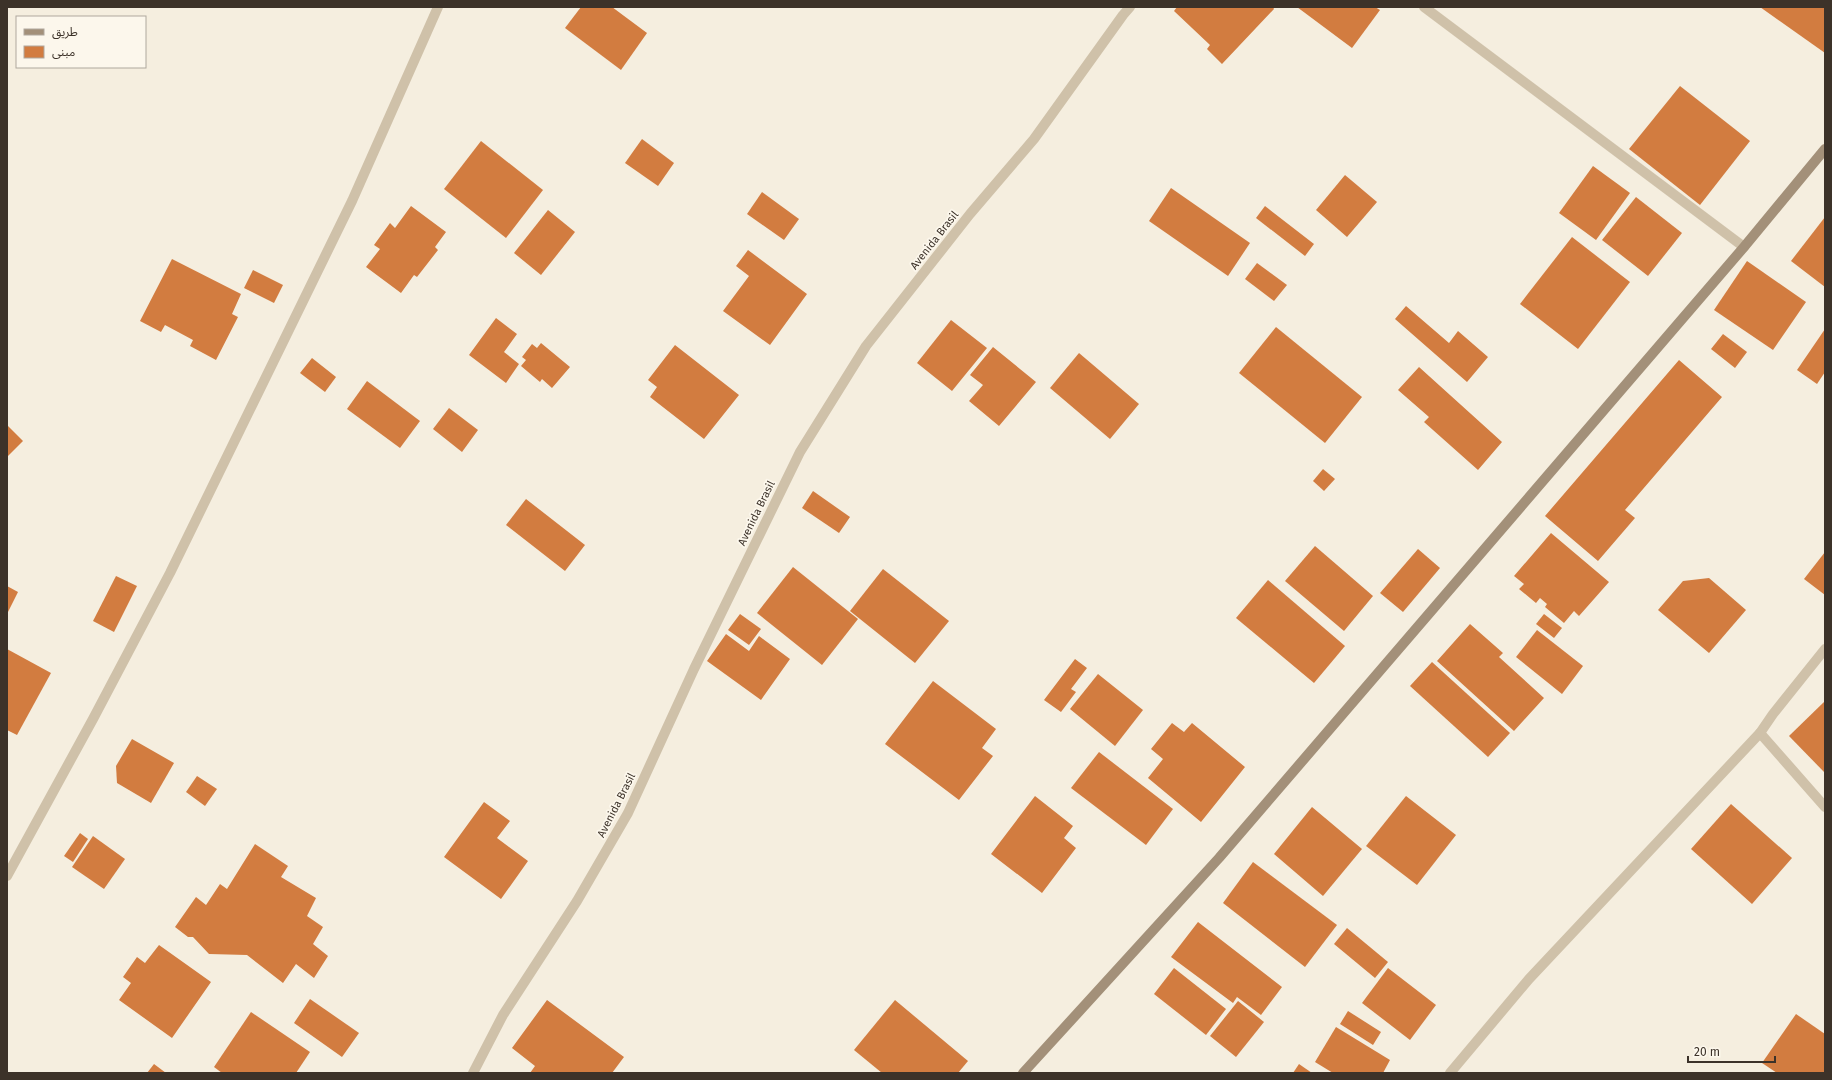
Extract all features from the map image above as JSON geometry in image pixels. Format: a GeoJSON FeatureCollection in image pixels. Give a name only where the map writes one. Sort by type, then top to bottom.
{"type":"FeatureCollection","features":[{"type":"Feature","properties":{"kind":"main road"},"geometry":{"type":"LineString","coordinates":[[1023,1073],[1219,858],[1744,247],[1825,149]]}},
{"type":"Feature","properties":{"kind":"street"},"geometry":{"type":"LineString","coordinates":[[7,876],[93,719],[170,573],[352,201],[438,7]]}},
{"type":"Feature","properties":{"kind":"street","name":"Avenida Brasil"},"geometry":{"type":"LineString","coordinates":[[473,1073],[503,1015],[577,901],[628,813],[694,669],[800,452],[866,346],[970,214],[1034,139],[1130,7]]}},
{"type":"Feature","properties":{"kind":"street"},"geometry":{"type":"LineString","coordinates":[[1424,7],[1744,247]]}},
{"type":"Feature","properties":{"kind":"street"},"geometry":{"type":"LineString","coordinates":[[1450,1073],[1529,979],[1760,733],[1773,714],[1825,649]]}},
{"type":"Feature","properties":{"kind":"street"},"geometry":{"type":"LineString","coordinates":[[1760,733],[1825,807]]}},
{"type":"Feature","properties":{"kind":"building"},"geometry":{"type":"Polygon","coordinates":[[[581,7],[612,7],[647,33],[621,70],[565,28],[581,7]]]}},
{"type":"Feature","properties":{"kind":"building"},"geometry":{"type":"Polygon","coordinates":[[[1177,7],[1273,7],[1274,9],[1222,64],[1207,49],[1210,45],[1174,11],[1177,7]]]}},
{"type":"Feature","properties":{"kind":"building"},"geometry":{"type":"Polygon","coordinates":[[[1297,7],[1375,7],[1380,10],[1352,48],[1297,7]]]}},
{"type":"Feature","properties":{"kind":"building"},"geometry":{"type":"Polygon","coordinates":[[[1760,7],[1825,7],[1825,53],[1760,7]]]}},
{"type":"Feature","properties":{"kind":"building"},"geometry":{"type":"Polygon","coordinates":[[[1680,86],[1750,141],[1700,205],[1629,149],[1680,86]]]}},
{"type":"Feature","properties":{"kind":"building"},"geometry":{"type":"Polygon","coordinates":[[[642,139],[674,163],[658,186],[625,163],[642,139]]]}},
{"type":"Feature","properties":{"kind":"building"},"geometry":{"type":"Polygon","coordinates":[[[481,141],[543,190],[506,238],[444,189],[481,141]]]}},
{"type":"Feature","properties":{"kind":"building"},"geometry":{"type":"Polygon","coordinates":[[[1593,166],[1630,193],[1596,240],[1559,213],[1593,166]]]}},
{"type":"Feature","properties":{"kind":"building"},"geometry":{"type":"Polygon","coordinates":[[[1345,175],[1377,202],[1347,237],[1316,210],[1345,175]]]}},
{"type":"Feature","properties":{"kind":"building"},"geometry":{"type":"Polygon","coordinates":[[[1171,188],[1250,243],[1228,276],[1149,221],[1171,188]]]}},
{"type":"Feature","properties":{"kind":"building"},"geometry":{"type":"Polygon","coordinates":[[[762,192],[799,219],[784,240],[747,214],[762,192]]]}},
{"type":"Feature","properties":{"kind":"building"},"geometry":{"type":"Polygon","coordinates":[[[1636,197],[1682,233],[1648,276],[1602,240],[1636,197]]]}},
{"type":"Feature","properties":{"kind":"building"},"geometry":{"type":"Polygon","coordinates":[[[411,206],[446,232],[435,247],[438,250],[417,277],[414,275],[401,293],[366,267],[380,249],[374,245],[390,223],[395,228],[411,206]]]}},
{"type":"Feature","properties":{"kind":"building"},"geometry":{"type":"Polygon","coordinates":[[[1265,206],[1314,244],[1305,256],[1256,218],[1265,206]]]}},
{"type":"Feature","properties":{"kind":"building"},"geometry":{"type":"Polygon","coordinates":[[[548,210],[575,232],[541,275],[514,253],[548,210]]]}},
{"type":"Feature","properties":{"kind":"building"},"geometry":{"type":"Polygon","coordinates":[[[1825,217],[1825,287],[1791,261],[1825,217]]]}},
{"type":"Feature","properties":{"kind":"building"},"geometry":{"type":"Polygon","coordinates":[[[1572,237],[1630,282],[1578,349],[1520,304],[1572,237]]]}},
{"type":"Feature","properties":{"kind":"building"},"geometry":{"type":"Polygon","coordinates":[[[748,250],[807,294],[770,345],[723,311],[749,276],[736,266],[748,250]]]}},
{"type":"Feature","properties":{"kind":"building"},"geometry":{"type":"Polygon","coordinates":[[[172,259],[241,294],[232,314],[238,317],[216,360],[190,346],[193,340],[165,325],[161,332],[140,321],[172,259]]]}},
{"type":"Feature","properties":{"kind":"building"},"geometry":{"type":"Polygon","coordinates":[[[1747,261],[1806,302],[1773,350],[1714,310],[1747,261]]]}},
{"type":"Feature","properties":{"kind":"building"},"geometry":{"type":"Polygon","coordinates":[[[1257,263],[1287,285],[1274,301],[1245,279],[1257,263]]]}},
{"type":"Feature","properties":{"kind":"building"},"geometry":{"type":"Polygon","coordinates":[[[253,270],[283,285],[274,303],[244,288],[253,270]]]}},
{"type":"Feature","properties":{"kind":"building"},"geometry":{"type":"Polygon","coordinates":[[[1406,306],[1449,343],[1458,331],[1488,357],[1467,382],[1395,319],[1406,306]]]}},
{"type":"Feature","properties":{"kind":"building"},"geometry":{"type":"Polygon","coordinates":[[[496,318],[517,334],[504,352],[519,364],[506,383],[469,355],[496,318]]]}},
{"type":"Feature","properties":{"kind":"building"},"geometry":{"type":"Polygon","coordinates":[[[951,320],[987,348],[952,391],[917,363],[951,320]]]}},
{"type":"Feature","properties":{"kind":"building"},"geometry":{"type":"Polygon","coordinates":[[[1276,327],[1362,397],[1325,443],[1239,373],[1276,327]]]}},
{"type":"Feature","properties":{"kind":"building"},"geometry":{"type":"Polygon","coordinates":[[[1825,329],[1825,372],[1817,384],[1797,370],[1825,329]]]}},
{"type":"Feature","properties":{"kind":"building"},"geometry":{"type":"Polygon","coordinates":[[[1723,334],[1747,352],[1735,368],[1711,349],[1723,334]]]}},
{"type":"Feature","properties":{"kind":"building"},"geometry":{"type":"Polygon","coordinates":[[[541,343],[570,367],[552,388],[542,379],[540,382],[521,366],[526,360],[522,357],[532,344],[537,348],[541,343]]]}},
{"type":"Feature","properties":{"kind":"building"},"geometry":{"type":"Polygon","coordinates":[[[675,345],[739,395],[704,439],[650,397],[657,387],[648,380],[675,345]]]}},
{"type":"Feature","properties":{"kind":"building"},"geometry":{"type":"Polygon","coordinates":[[[993,347],[1036,382],[999,426],[969,401],[983,385],[970,375],[993,347]]]}},
{"type":"Feature","properties":{"kind":"building"},"geometry":{"type":"Polygon","coordinates":[[[1079,353],[1139,404],[1110,439],[1050,388],[1079,353]]]}},
{"type":"Feature","properties":{"kind":"building"},"geometry":{"type":"Polygon","coordinates":[[[312,358],[336,377],[325,392],[300,373],[312,358]]]}},
{"type":"Feature","properties":{"kind":"building"},"geometry":{"type":"Polygon","coordinates":[[[1679,360],[1722,397],[1625,510],[1635,518],[1598,561],[1545,516],[1679,360]]]}},
{"type":"Feature","properties":{"kind":"building"},"geometry":{"type":"Polygon","coordinates":[[[1419,367],[1502,442],[1478,470],[1424,422],[1429,417],[1398,390],[1419,367]]]}},
{"type":"Feature","properties":{"kind":"building"},"geometry":{"type":"Polygon","coordinates":[[[367,381],[420,421],[400,448],[347,409],[367,381]]]}},
{"type":"Feature","properties":{"kind":"building"},"geometry":{"type":"Polygon","coordinates":[[[449,408],[478,430],[462,452],[433,429],[449,408]]]}},
{"type":"Feature","properties":{"kind":"building"},"geometry":{"type":"Polygon","coordinates":[[[7,425],[23,441],[7,457],[7,425]]]}},
{"type":"Feature","properties":{"kind":"building"},"geometry":{"type":"Polygon","coordinates":[[[1323,469],[1335,479],[1324,491],[1313,481],[1323,469]]]}},
{"type":"Feature","properties":{"kind":"building"},"geometry":{"type":"Polygon","coordinates":[[[813,491],[850,517],[839,533],[802,508],[813,491]]]}},
{"type":"Feature","properties":{"kind":"building"},"geometry":{"type":"Polygon","coordinates":[[[526,499],[585,545],[565,571],[506,525],[526,499]]]}},
{"type":"Feature","properties":{"kind":"building"},"geometry":{"type":"Polygon","coordinates":[[[1551,533],[1609,582],[1579,616],[1574,611],[1564,623],[1545,607],[1547,604],[1540,598],[1536,603],[1519,589],[1524,584],[1514,576],[1551,533]]]}},
{"type":"Feature","properties":{"kind":"building"},"geometry":{"type":"Polygon","coordinates":[[[1315,546],[1373,596],[1344,631],[1285,581],[1315,546]]]}},
{"type":"Feature","properties":{"kind":"building"},"geometry":{"type":"Polygon","coordinates":[[[1418,549],[1440,568],[1403,612],[1380,593],[1418,549]]]}},
{"type":"Feature","properties":{"kind":"building"},"geometry":{"type":"Polygon","coordinates":[[[1825,552],[1825,595],[1804,579],[1825,552]]]}},
{"type":"Feature","properties":{"kind":"building"},"geometry":{"type":"Polygon","coordinates":[[[793,567],[858,619],[822,665],[757,613],[793,567]]]}},
{"type":"Feature","properties":{"kind":"building"},"geometry":{"type":"Polygon","coordinates":[[[883,569],[949,621],[915,663],[850,611],[883,569]]]}},
{"type":"Feature","properties":{"kind":"building"},"geometry":{"type":"Polygon","coordinates":[[[116,576],[137,586],[114,632],[93,621],[116,576]]]}},
{"type":"Feature","properties":{"kind":"building"},"geometry":{"type":"Polygon","coordinates":[[[1709,578],[1746,610],[1709,653],[1658,610],[1683,581],[1709,578]]]}},
{"type":"Feature","properties":{"kind":"building"},"geometry":{"type":"Polygon","coordinates":[[[1268,580],[1345,646],[1314,683],[1236,618],[1268,580]]]}},
{"type":"Feature","properties":{"kind":"building"},"geometry":{"type":"Polygon","coordinates":[[[7,586],[18,592],[7,614],[7,586]]]}},
{"type":"Feature","properties":{"kind":"building"},"geometry":{"type":"Polygon","coordinates":[[[740,614],[761,629],[749,645],[728,630],[740,614]]]}},
{"type":"Feature","properties":{"kind":"building"},"geometry":{"type":"Polygon","coordinates":[[[1544,614],[1562,628],[1554,638],[1536,624],[1544,614]]]}},
{"type":"Feature","properties":{"kind":"building"},"geometry":{"type":"Polygon","coordinates":[[[1470,624],[1503,653],[1499,657],[1544,698],[1514,731],[1437,661],[1470,624]]]}},
{"type":"Feature","properties":{"kind":"building"},"geometry":{"type":"Polygon","coordinates":[[[1537,630],[1583,666],[1562,694],[1516,657],[1537,630]]]}},
{"type":"Feature","properties":{"kind":"building"},"geometry":{"type":"Polygon","coordinates":[[[726,634],[749,651],[759,636],[790,659],[761,700],[707,661],[726,634]]]}},
{"type":"Feature","properties":{"kind":"building"},"geometry":{"type":"Polygon","coordinates":[[[7,649],[51,673],[17,735],[7,730],[7,649]]]}},
{"type":"Feature","properties":{"kind":"building"},"geometry":{"type":"Polygon","coordinates":[[[1075,659],[1087,668],[1071,689],[1076,692],[1061,712],[1044,700],[1075,659]]]}},
{"type":"Feature","properties":{"kind":"building"},"geometry":{"type":"Polygon","coordinates":[[[1432,662],[1510,733],[1488,757],[1410,686],[1432,662]]]}},
{"type":"Feature","properties":{"kind":"building"},"geometry":{"type":"Polygon","coordinates":[[[1098,674],[1143,710],[1115,746],[1070,709],[1098,674]]]}},
{"type":"Feature","properties":{"kind":"building"},"geometry":{"type":"Polygon","coordinates":[[[933,681],[996,729],[982,748],[993,756],[959,800],[885,744],[933,681]]]}},
{"type":"Feature","properties":{"kind":"building"},"geometry":{"type":"Polygon","coordinates":[[[1825,701],[1825,773],[1789,736],[1825,701]]]}},
{"type":"Feature","properties":{"kind":"building"},"geometry":{"type":"Polygon","coordinates":[[[1172,723],[1184,732],[1192,723],[1245,767],[1201,822],[1148,778],[1163,759],[1151,749],[1172,723]]]}},
{"type":"Feature","properties":{"kind":"building"},"geometry":{"type":"Polygon","coordinates":[[[132,739],[174,763],[151,803],[117,783],[116,766],[132,739]]]}},
{"type":"Feature","properties":{"kind":"building"},"geometry":{"type":"Polygon","coordinates":[[[1099,752],[1173,809],[1146,845],[1071,788],[1099,752]]]}},
{"type":"Feature","properties":{"kind":"building"},"geometry":{"type":"Polygon","coordinates":[[[197,776],[217,789],[205,806],[186,792],[197,776]]]}},
{"type":"Feature","properties":{"kind":"building"},"geometry":{"type":"Polygon","coordinates":[[[1035,796],[1073,826],[1064,838],[1076,848],[1042,893],[991,854],[1035,796]]]}},
{"type":"Feature","properties":{"kind":"building"},"geometry":{"type":"Polygon","coordinates":[[[1406,796],[1456,835],[1417,885],[1366,846],[1406,796]]]}},
{"type":"Feature","properties":{"kind":"building"},"geometry":{"type":"Polygon","coordinates":[[[484,802],[510,821],[497,838],[528,861],[501,899],[444,857],[484,802]]]}},
{"type":"Feature","properties":{"kind":"building"},"geometry":{"type":"Polygon","coordinates":[[[1731,804],[1792,858],[1752,904],[1691,849],[1731,804]]]}},
{"type":"Feature","properties":{"kind":"building"},"geometry":{"type":"Polygon","coordinates":[[[1312,807],[1362,849],[1323,896],[1274,854],[1312,807]]]}},
{"type":"Feature","properties":{"kind":"building"},"geometry":{"type":"Polygon","coordinates":[[[80,833],[88,839],[73,862],[64,856],[80,833]]]}},
{"type":"Feature","properties":{"kind":"building"},"geometry":{"type":"Polygon","coordinates":[[[93,836],[125,859],[104,889],[72,867],[93,836]]]}},
{"type":"Feature","properties":{"kind":"building"},"geometry":{"type":"Polygon","coordinates":[[[255,844],[288,866],[281,877],[316,898],[307,916],[323,927],[313,944],[328,956],[314,978],[296,964],[283,983],[247,955],[209,954],[193,937],[188,937],[175,927],[196,897],[206,905],[220,884],[227,889],[255,844]]]}},
{"type":"Feature","properties":{"kind":"building"},"geometry":{"type":"Polygon","coordinates":[[[1253,862],[1337,925],[1305,967],[1223,903],[1253,862]]]}},
{"type":"Feature","properties":{"kind":"building"},"geometry":{"type":"Polygon","coordinates":[[[1198,922],[1282,987],[1261,1015],[1237,997],[1233,1003],[1171,957],[1198,922]]]}},
{"type":"Feature","properties":{"kind":"building"},"geometry":{"type":"Polygon","coordinates":[[[1347,928],[1388,962],[1375,978],[1334,944],[1347,928]]]}},
{"type":"Feature","properties":{"kind":"building"},"geometry":{"type":"Polygon","coordinates":[[[159,945],[211,982],[172,1038],[119,1000],[131,983],[123,977],[137,957],[145,963],[159,945]]]}},
{"type":"Feature","properties":{"kind":"building"},"geometry":{"type":"Polygon","coordinates":[[[1174,968],[1226,1009],[1206,1035],[1154,994],[1174,968]]]}},
{"type":"Feature","properties":{"kind":"building"},"geometry":{"type":"Polygon","coordinates":[[[1388,968],[1436,1005],[1410,1040],[1362,1003],[1388,968]]]}},
{"type":"Feature","properties":{"kind":"building"},"geometry":{"type":"Polygon","coordinates":[[[310,999],[359,1033],[342,1057],[294,1023],[310,999]]]}},
{"type":"Feature","properties":{"kind":"building"},"geometry":{"type":"Polygon","coordinates":[[[547,1000],[624,1057],[612,1073],[530,1073],[535,1066],[512,1048],[547,1000]]]}},
{"type":"Feature","properties":{"kind":"building"},"geometry":{"type":"Polygon","coordinates":[[[895,1000],[968,1061],[958,1073],[882,1073],[854,1050],[895,1000]]]}},
{"type":"Feature","properties":{"kind":"building"},"geometry":{"type":"Polygon","coordinates":[[[1238,1001],[1264,1022],[1236,1057],[1210,1036],[1238,1001]]]}},
{"type":"Feature","properties":{"kind":"building"},"geometry":{"type":"Polygon","coordinates":[[[1348,1011],[1381,1032],[1373,1045],[1340,1024],[1348,1011]]]}},
{"type":"Feature","properties":{"kind":"building"},"geometry":{"type":"Polygon","coordinates":[[[251,1012],[310,1052],[296,1073],[222,1073],[214,1067],[251,1012]]]}},
{"type":"Feature","properties":{"kind":"building"},"geometry":{"type":"Polygon","coordinates":[[[1796,1014],[1825,1034],[1825,1073],[1777,1073],[1762,1063],[1796,1014]]]}},
{"type":"Feature","properties":{"kind":"building"},"geometry":{"type":"Polygon","coordinates":[[[1336,1027],[1390,1060],[1383,1073],[1333,1073],[1315,1062],[1336,1027]]]}},
{"type":"Feature","properties":{"kind":"building"},"geometry":{"type":"Polygon","coordinates":[[[154,1064],[166,1073],[147,1073],[154,1064]]]}},
{"type":"Feature","properties":{"kind":"building"},"geometry":{"type":"Polygon","coordinates":[[[1299,1064],[1312,1073],[1293,1073],[1299,1064]]]}}]}
